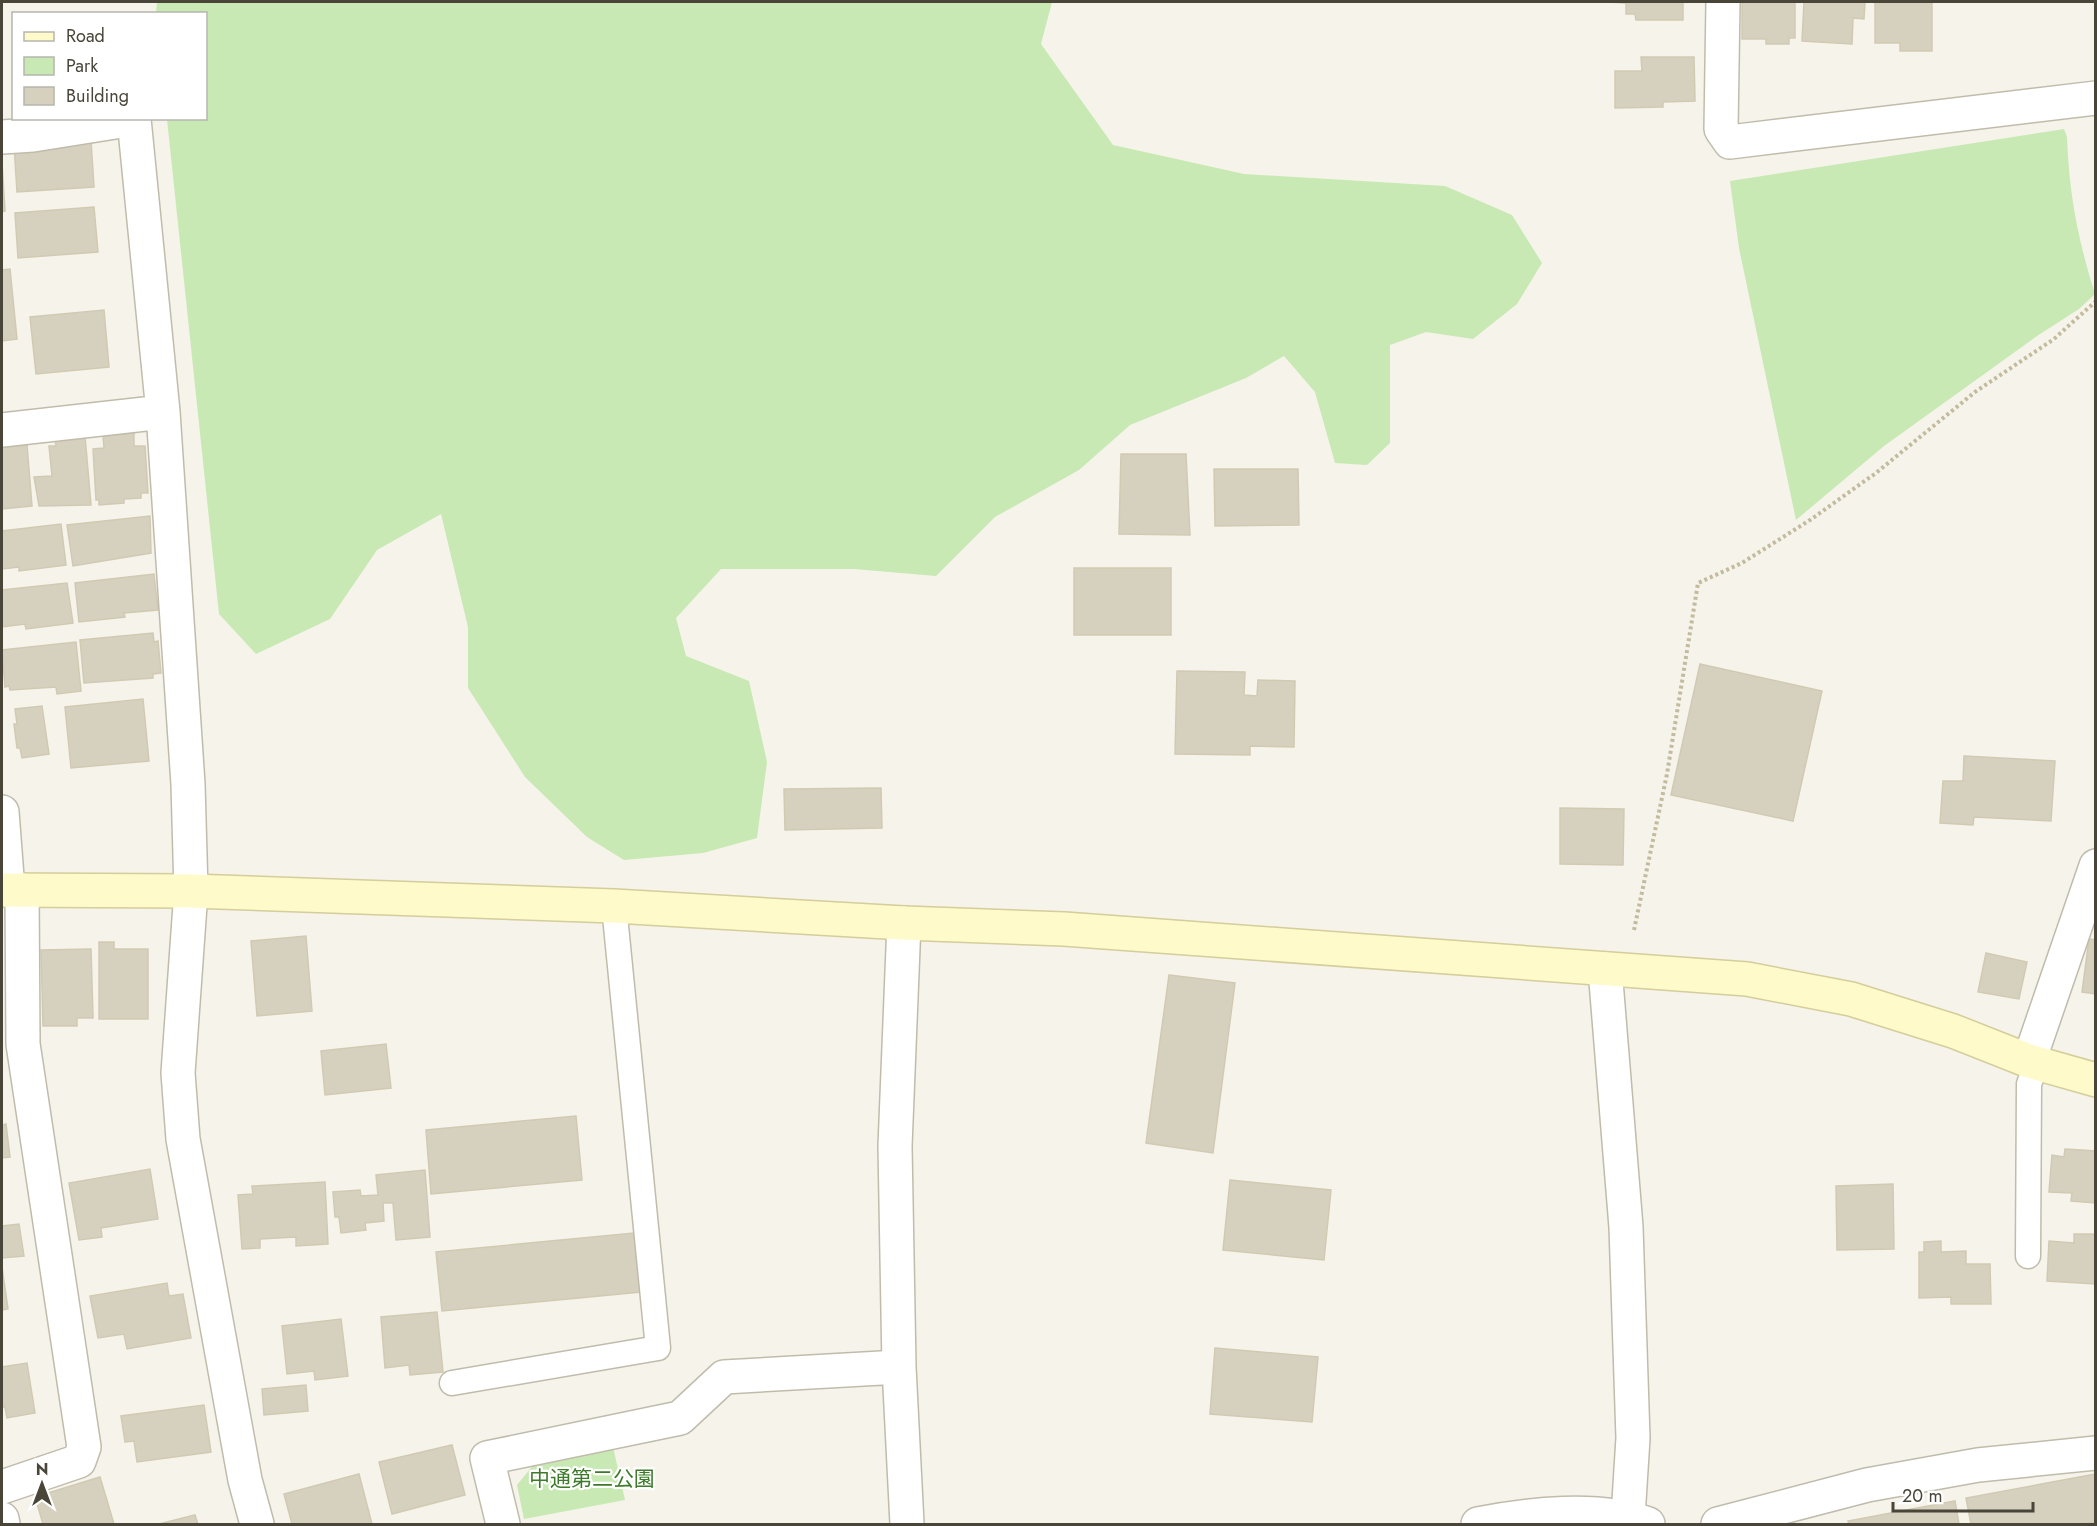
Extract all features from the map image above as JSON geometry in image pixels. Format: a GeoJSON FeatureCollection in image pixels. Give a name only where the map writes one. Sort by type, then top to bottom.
{"type":"FeatureCollection","features":[{"type":"Feature","properties":{"kind":"street"},"geometry":{"type":"LineString","coordinates":[[1723,2],[1721,129],[1730,142],[2096,98]]}},
{"type":"Feature","properties":{"kind":"street"},"geometry":{"type":"LineString","coordinates":[[2,137],[33,135],[129,120]]}},
{"type":"Feature","properties":{"kind":"street"},"geometry":{"type":"LineString","coordinates":[[135,120],[163,412],[188,784],[192,891],[178,1072],[183,1139],[245,1480],[256,1524]]}},
{"type":"Feature","properties":{"kind":"street"},"geometry":{"type":"LineString","coordinates":[[2,430],[163,412]]}},
{"type":"Feature","properties":{"kind":"street"},"geometry":{"type":"LineString","coordinates":[[2,812],[23,1044],[84,1447],[79,1461],[2,1487]]}},
{"type":"Feature","properties":{"kind":"street"},"geometry":{"type":"LineString","coordinates":[[2033,1062],[2096,866]]}},
{"type":"Feature","properties":{"kind":"street"},"geometry":{"type":"LineString","coordinates":[[10,890],[192,891],[614,906],[904,923],[1064,928],[1747,979],[1851,999],[1953,1031],[2033,1062],[2096,1080]]}},
{"type":"Feature","properties":{"kind":"street"},"geometry":{"type":"LineString","coordinates":[[904,923],[895,1146],[899,1367],[907,1524]]}},
{"type":"Feature","properties":{"kind":"street"},"geometry":{"type":"LineString","coordinates":[[1478,1524],[1522,1515],[1638,1521],[1615,969]]}},
{"type":"Feature","properties":{"kind":"street"},"geometry":{"type":"LineString","coordinates":[[503,1524],[487,1458],[680,1418],[724,1377],[899,1367]]}},
{"type":"Feature","properties":{"kind":"street"},"geometry":{"type":"LineString","coordinates":[[1718,1524],[1868,1485],[1978,1465],[2096,1452]]}},
{"type":"Feature","properties":{"kind":"street"},"geometry":{"type":"LineString","coordinates":[[2,1519],[3,1524]]}},
{"type":"Feature","properties":{"kind":"lane"},"geometry":{"type":"LineString","coordinates":[[452,1383],[658,1348],[614,906]]}},
{"type":"Feature","properties":{"kind":"lane"},"geometry":{"type":"LineString","coordinates":[[2028,1256],[2029,1084],[2033,1062]]}},
{"type":"Feature","properties":{"kind":"path"},"geometry":{"type":"LineString","coordinates":[[1615,969],[1667,774],[1698,584],[1742,563],[1818,515],[1876,472],[1975,392],[2054,339],[2096,301]]}},
{"type":"Feature","properties":{"kind":"green space"},"geometry":{"type":"Polygon","coordinates":[[[157,2],[1052,2],[1041,44],[1113,145],[1244,174],[1445,186],[1512,215],[1542,263],[1517,304],[1473,339],[1426,332],[1390,345],[1390,443],[1367,465],[1335,463],[1315,392],[1284,356],[1246,378],[1130,425],[1079,470],[995,517],[936,576],[854,569],[721,569],[676,618],[686,656],[749,681],[767,762],[757,838],[703,853],[624,860],[587,837],[525,777],[468,688],[468,627],[441,514],[377,550],[330,619],[256,654],[219,614],[167,120],[207,120],[207,12],[156,12],[157,2]]]}},
{"type":"Feature","properties":{"kind":"green space"},"geometry":{"type":"Polygon","coordinates":[[[2064,129],[2067,137],[2075,217],[2095,294],[2079,309],[2037,336],[1884,446],[1796,520],[1739,248],[1730,181],[2064,129]]]}},
{"type":"Feature","properties":{"kind":"green space","name":"中通第二公園"},"geometry":{"type":"Polygon","coordinates":[[[613,1447],[625,1500],[524,1519],[517,1485],[534,1464],[613,1447]]]}},
{"type":"Feature","properties":{"kind":"building"},"geometry":{"type":"Polygon","coordinates":[[[1608,2],[1683,2],[1683,20],[1636,20],[1635,14],[1626,14],[1626,3],[1608,2]]]}},
{"type":"Feature","properties":{"kind":"building"},"geometry":{"type":"Polygon","coordinates":[[[1742,2],[1795,2],[1795,38],[1789,38],[1789,44],[1766,44],[1766,39],[1742,39],[1742,2]]]}},
{"type":"Feature","properties":{"kind":"building"},"geometry":{"type":"Polygon","coordinates":[[[1804,2],[1865,2],[1864,19],[1853,18],[1852,44],[1802,41],[1804,2]]]}},
{"type":"Feature","properties":{"kind":"building"},"geometry":{"type":"Polygon","coordinates":[[[1875,2],[1932,2],[1932,51],[1900,51],[1900,43],[1875,43],[1875,2]]]}},
{"type":"Feature","properties":{"kind":"building"},"geometry":{"type":"Polygon","coordinates":[[[1641,57],[1694,57],[1695,101],[1663,102],[1663,107],[1615,108],[1615,71],[1642,71],[1641,57]]]}},
{"type":"Feature","properties":{"kind":"building"},"geometry":{"type":"Polygon","coordinates":[[[91,140],[94,187],[17,192],[14,145],[91,140]]]}},
{"type":"Feature","properties":{"kind":"building"},"geometry":{"type":"Polygon","coordinates":[[[2,163],[5,211],[2,212],[2,163]]]}},
{"type":"Feature","properties":{"kind":"building"},"geometry":{"type":"Polygon","coordinates":[[[94,207],[98,252],[18,258],[15,213],[94,207]]]}},
{"type":"Feature","properties":{"kind":"building"},"geometry":{"type":"Polygon","coordinates":[[[10,269],[17,339],[2,341],[2,270],[10,269]]]}},
{"type":"Feature","properties":{"kind":"building"},"geometry":{"type":"Polygon","coordinates":[[[104,310],[109,367],[36,374],[30,317],[104,310]]]}},
{"type":"Feature","properties":{"kind":"building"},"geometry":{"type":"Polygon","coordinates":[[[134,433],[134,446],[145,446],[148,493],[141,493],[141,498],[124,499],[124,503],[99,505],[99,500],[96,500],[93,449],[104,448],[103,436],[134,433]]]}},
{"type":"Feature","properties":{"kind":"building"},"geometry":{"type":"Polygon","coordinates":[[[85,436],[91,505],[39,506],[34,477],[52,476],[49,446],[56,446],[55,439],[85,436]]]}},
{"type":"Feature","properties":{"kind":"building"},"geometry":{"type":"Polygon","coordinates":[[[27,445],[32,506],[2,509],[2,447],[27,445]]]}},
{"type":"Feature","properties":{"kind":"building"},"geometry":{"type":"Polygon","coordinates":[[[1121,454],[1186,454],[1190,535],[1119,534],[1121,454]]]}},
{"type":"Feature","properties":{"kind":"building"},"geometry":{"type":"Polygon","coordinates":[[[1214,469],[1298,469],[1299,525],[1215,526],[1214,469]]]}},
{"type":"Feature","properties":{"kind":"building"},"geometry":{"type":"Polygon","coordinates":[[[150,516],[151,553],[73,566],[67,525],[150,516]]]}},
{"type":"Feature","properties":{"kind":"building"},"geometry":{"type":"Polygon","coordinates":[[[61,524],[66,565],[19,571],[19,567],[2,569],[2,531],[61,524]]]}},
{"type":"Feature","properties":{"kind":"building"},"geometry":{"type":"Polygon","coordinates":[[[1074,568],[1171,568],[1171,635],[1074,635],[1074,568]]]}},
{"type":"Feature","properties":{"kind":"building"},"geometry":{"type":"Polygon","coordinates":[[[154,574],[158,610],[124,613],[125,617],[79,622],[75,583],[154,574]]]}},
{"type":"Feature","properties":{"kind":"building"},"geometry":{"type":"Polygon","coordinates":[[[67,583],[73,623],[26,629],[25,624],[2,627],[2,590],[67,583]]]}},
{"type":"Feature","properties":{"kind":"building"},"geometry":{"type":"Polygon","coordinates":[[[153,633],[154,642],[158,641],[161,673],[153,674],[153,678],[84,683],[80,640],[153,633]]]}},
{"type":"Feature","properties":{"kind":"building"},"geometry":{"type":"Polygon","coordinates":[[[76,642],[81,691],[57,694],[56,687],[10,690],[9,686],[5,687],[2,650],[76,642]]]}},
{"type":"Feature","properties":{"kind":"building"},"geometry":{"type":"Polygon","coordinates":[[[1700,664],[1822,691],[1793,821],[1671,795],[1700,664]]]}},
{"type":"Feature","properties":{"kind":"building"},"geometry":{"type":"Polygon","coordinates":[[[1177,671],[1245,672],[1244,695],[1257,696],[1258,680],[1295,681],[1294,747],[1250,746],[1250,755],[1175,754],[1177,671]]]}},
{"type":"Feature","properties":{"kind":"building"},"geometry":{"type":"Polygon","coordinates":[[[143,699],[149,761],[71,768],[65,707],[143,699]]]}},
{"type":"Feature","properties":{"kind":"building"},"geometry":{"type":"Polygon","coordinates":[[[42,706],[49,754],[22,758],[20,748],[17,748],[15,709],[42,706]]]}},
{"type":"Feature","properties":{"kind":"building"},"geometry":{"type":"Polygon","coordinates":[[[1964,756],[2055,761],[2051,821],[1974,817],[1973,825],[1940,823],[1943,781],[1963,781],[1964,756]]]}},
{"type":"Feature","properties":{"kind":"building"},"geometry":{"type":"Polygon","coordinates":[[[881,788],[882,828],[785,830],[784,789],[881,788]]]}},
{"type":"Feature","properties":{"kind":"building"},"geometry":{"type":"Polygon","coordinates":[[[1560,808],[1624,809],[1623,865],[1560,864],[1560,808]]]}},
{"type":"Feature","properties":{"kind":"building"},"geometry":{"type":"Polygon","coordinates":[[[306,936],[312,1011],[257,1016],[251,941],[306,936]]]}},
{"type":"Feature","properties":{"kind":"building"},"geometry":{"type":"Polygon","coordinates":[[[2089,939],[2096,940],[2096,994],[2082,992],[2089,939]]]}},
{"type":"Feature","properties":{"kind":"building"},"geometry":{"type":"Polygon","coordinates":[[[99,942],[114,942],[114,949],[148,949],[148,1019],[99,1019],[99,942]]]}},
{"type":"Feature","properties":{"kind":"building"},"geometry":{"type":"Polygon","coordinates":[[[91,949],[93,1018],[77,1018],[77,1026],[43,1026],[41,950],[91,949]]]}},
{"type":"Feature","properties":{"kind":"building"},"geometry":{"type":"Polygon","coordinates":[[[1986,953],[2027,962],[2019,999],[1978,992],[1986,953]]]}},
{"type":"Feature","properties":{"kind":"building"},"geometry":{"type":"Polygon","coordinates":[[[1169,975],[1235,983],[1213,1153],[1146,1143],[1169,975]]]}},
{"type":"Feature","properties":{"kind":"building"},"geometry":{"type":"Polygon","coordinates":[[[386,1044],[391,1088],[325,1095],[321,1051],[386,1044]]]}},
{"type":"Feature","properties":{"kind":"building"},"geometry":{"type":"Polygon","coordinates":[[[576,1116],[582,1180],[431,1194],[426,1130],[576,1116]]]}},
{"type":"Feature","properties":{"kind":"building"},"geometry":{"type":"Polygon","coordinates":[[[6,1124],[10,1157],[2,1158],[2,1125],[6,1124]]]}},
{"type":"Feature","properties":{"kind":"building"},"geometry":{"type":"Polygon","coordinates":[[[2065,1149],[2096,1151],[2096,1203],[2071,1201],[2072,1193],[2049,1192],[2052,1155],[2064,1157],[2065,1149]]]}},
{"type":"Feature","properties":{"kind":"building"},"geometry":{"type":"Polygon","coordinates":[[[150,1169],[158,1219],[101,1228],[102,1237],[79,1240],[69,1183],[150,1169]]]}},
{"type":"Feature","properties":{"kind":"building"},"geometry":{"type":"Polygon","coordinates":[[[425,1170],[430,1237],[396,1240],[393,1203],[383,1203],[384,1221],[365,1223],[366,1230],[341,1233],[339,1217],[335,1217],[333,1192],[360,1190],[361,1196],[378,1195],[376,1175],[425,1170]]]}},
{"type":"Feature","properties":{"kind":"building"},"geometry":{"type":"Polygon","coordinates":[[[1230,1180],[1331,1190],[1324,1260],[1223,1250],[1230,1180]]]}},
{"type":"Feature","properties":{"kind":"building"},"geometry":{"type":"Polygon","coordinates":[[[325,1182],[328,1244],[296,1246],[296,1237],[260,1239],[260,1248],[242,1249],[238,1195],[253,1194],[252,1186],[325,1182]]]}},
{"type":"Feature","properties":{"kind":"building"},"geometry":{"type":"Polygon","coordinates":[[[1893,1184],[1894,1249],[1837,1250],[1836,1186],[1893,1184]]]}},
{"type":"Feature","properties":{"kind":"building"},"geometry":{"type":"Polygon","coordinates":[[[19,1224],[24,1256],[2,1258],[2,1226],[19,1224]]]}},
{"type":"Feature","properties":{"kind":"building"},"geometry":{"type":"Polygon","coordinates":[[[634,1233],[641,1292],[442,1311],[436,1252],[634,1233]]]}},
{"type":"Feature","properties":{"kind":"building"},"geometry":{"type":"Polygon","coordinates":[[[2074,1234],[2096,1234],[2095,1284],[2047,1281],[2049,1241],[2074,1243],[2074,1234]]]}},
{"type":"Feature","properties":{"kind":"building"},"geometry":{"type":"Polygon","coordinates":[[[1941,1241],[1941,1252],[1966,1251],[1966,1264],[1990,1264],[1991,1304],[1951,1304],[1951,1297],[1919,1298],[1919,1252],[1924,1252],[1924,1242],[1941,1241]]]}},
{"type":"Feature","properties":{"kind":"building"},"geometry":{"type":"Polygon","coordinates":[[[2,1267],[8,1309],[2,1310],[2,1267]]]}},
{"type":"Feature","properties":{"kind":"building"},"geometry":{"type":"Polygon","coordinates":[[[167,1283],[169,1296],[183,1294],[191,1338],[127,1349],[124,1334],[98,1338],[90,1296],[167,1283]]]}},
{"type":"Feature","properties":{"kind":"building"},"geometry":{"type":"Polygon","coordinates":[[[437,1312],[443,1372],[410,1375],[409,1365],[385,1368],[381,1317],[437,1312]]]}},
{"type":"Feature","properties":{"kind":"building"},"geometry":{"type":"Polygon","coordinates":[[[341,1319],[348,1376],[315,1380],[314,1371],[287,1374],[282,1326],[341,1319]]]}},
{"type":"Feature","properties":{"kind":"building"},"geometry":{"type":"Polygon","coordinates":[[[1215,1348],[1318,1357],[1312,1422],[1210,1414],[1215,1348]]]}},
{"type":"Feature","properties":{"kind":"building"},"geometry":{"type":"Polygon","coordinates":[[[27,1363],[35,1413],[7,1418],[5,1407],[2,1407],[2,1367],[27,1363]]]}},
{"type":"Feature","properties":{"kind":"building"},"geometry":{"type":"Polygon","coordinates":[[[306,1385],[308,1411],[264,1415],[262,1389],[306,1385]]]}},
{"type":"Feature","properties":{"kind":"building"},"geometry":{"type":"Polygon","coordinates":[[[204,1405],[211,1452],[137,1462],[134,1441],[125,1442],[121,1416],[204,1405]]]}},
{"type":"Feature","properties":{"kind":"building"},"geometry":{"type":"Polygon","coordinates":[[[452,1445],[465,1495],[392,1514],[379,1462],[452,1445]]]}},
{"type":"Feature","properties":{"kind":"building"},"geometry":{"type":"Polygon","coordinates":[[[359,1474],[372,1524],[292,1524],[284,1494],[359,1474]]]}},
{"type":"Feature","properties":{"kind":"building"},"geometry":{"type":"Polygon","coordinates":[[[2096,1474],[2096,1522],[1971,1524],[1966,1498],[2096,1474]]]}},
{"type":"Feature","properties":{"kind":"building"},"geometry":{"type":"Polygon","coordinates":[[[100,1477],[114,1524],[43,1524],[35,1497],[100,1477]]]}},
{"type":"Feature","properties":{"kind":"building"},"geometry":{"type":"Polygon","coordinates":[[[1955,1501],[1959,1524],[1849,1524],[1848,1521],[1955,1501]]]}},
{"type":"Feature","properties":{"kind":"building"},"geometry":{"type":"Polygon","coordinates":[[[195,1515],[198,1524],[159,1524],[195,1515]]]}}]}
